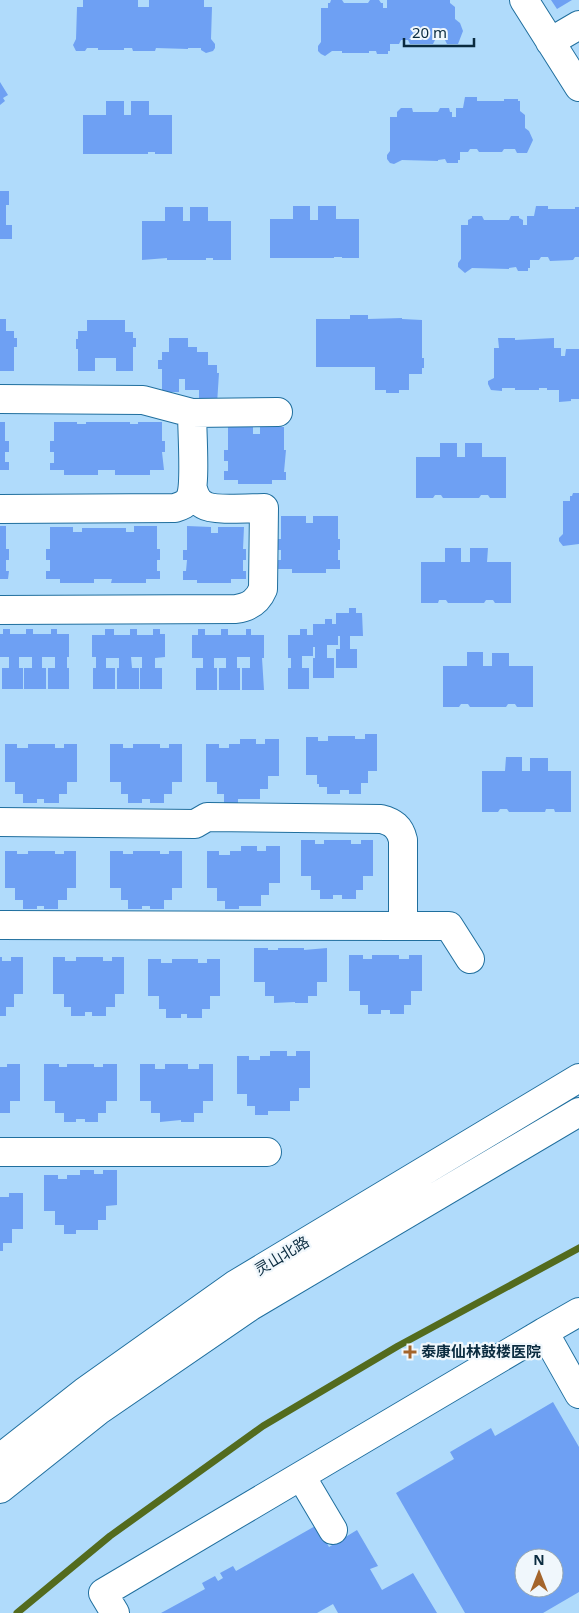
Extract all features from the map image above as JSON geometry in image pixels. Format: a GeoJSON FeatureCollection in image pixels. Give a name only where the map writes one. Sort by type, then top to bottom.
{"type":"FeatureCollection","features":[{"type":"Feature","properties":{"kind":"main road"},"geometry":{"type":"LineString","coordinates":[[524,0],[579,87]]}},
{"type":"Feature","properties":{"kind":"main road"},"geometry":{"type":"LineString","coordinates":[[550,42],[579,25]]}},
{"type":"Feature","properties":{"kind":"main road"},"geometry":{"type":"LineString","coordinates":[[0,399],[143,400],[192,412],[278,412]]}},
{"type":"Feature","properties":{"kind":"main road"},"geometry":{"type":"LineString","coordinates":[[0,610],[236,609],[251,605],[263,589],[264,508],[209,508],[195,496],[193,489],[192,412]]}},
{"type":"Feature","properties":{"kind":"main road"},"geometry":{"type":"LineString","coordinates":[[0,508],[174,508],[188,502],[193,489]]}},
{"type":"Feature","properties":{"kind":"main road"},"geometry":{"type":"LineString","coordinates":[[0,822],[195,824],[207,817],[381,819],[390,821],[397,826],[403,840],[403,926]]}},
{"type":"Feature","properties":{"kind":"main road"},"geometry":{"type":"LineString","coordinates":[[0,925],[450,926],[470,959]]}},
{"type":"Feature","properties":{"kind":"main road","name":"灵山北路"},"geometry":{"type":"LineString","coordinates":[[0,1458],[84,1392],[236,1284],[579,1078]]}},
{"type":"Feature","properties":{"kind":"main road","name":"灵山北路"},"geometry":{"type":"LineString","coordinates":[[0,1489],[98,1411],[251,1306],[579,1112]]}},
{"type":"Feature","properties":{"kind":"main road"},"geometry":{"type":"LineString","coordinates":[[0,1152],[266,1152]]}},
{"type":"Feature","properties":{"kind":"main road"},"geometry":{"type":"LineString","coordinates":[[115,1613],[104,1593],[579,1312]]}},
{"type":"Feature","properties":{"kind":"main road"},"geometry":{"type":"LineString","coordinates":[[544,1332],[579,1394]]}},
{"type":"Feature","properties":{"kind":"main road"},"geometry":{"type":"LineString","coordinates":[[301,1476],[333,1530]]}},
{"type":"Feature","properties":{"kind":"building"},"geometry":{"type":"Polygon","coordinates":[[[83,0],[138,0],[138,7],[149,7],[149,0],[204,0],[204,7],[212,7],[211,39],[215,44],[215,48],[213,51],[206,53],[201,48],[156,48],[155,51],[133,51],[132,48],[124,48],[124,50],[98,50],[98,48],[87,48],[85,51],[76,51],[73,45],[76,39],[77,7],[83,7],[83,0]]]}},
{"type":"Feature","properties":{"kind":"building"},"geometry":{"type":"Polygon","coordinates":[[[331,0],[342,0],[344,3],[368,3],[370,0],[379,0],[383,3],[383,8],[387,8],[387,0],[450,0],[450,3],[455,7],[455,19],[460,23],[463,31],[458,44],[447,44],[445,40],[435,40],[433,44],[410,44],[408,40],[401,40],[399,44],[390,44],[388,54],[377,54],[376,51],[369,51],[369,53],[342,53],[342,51],[332,51],[325,56],[318,51],[318,46],[321,42],[321,8],[328,8],[328,3],[331,0]]]}},
{"type":"Feature","properties":{"kind":"building"},"geometry":{"type":"Polygon","coordinates":[[[551,0],[572,0],[557,9],[551,0]]]}},
{"type":"Feature","properties":{"kind":"building"},"geometry":{"type":"Polygon","coordinates":[[[0,82],[8,95],[3,98],[5,101],[0,105],[0,82]]]}},
{"type":"Feature","properties":{"kind":"building"},"geometry":{"type":"Polygon","coordinates":[[[465,97],[477,97],[477,101],[518,99],[520,101],[520,111],[525,115],[525,128],[529,131],[533,140],[527,153],[517,153],[515,149],[504,149],[502,152],[479,152],[477,149],[470,149],[468,152],[460,152],[458,163],[447,163],[445,159],[438,161],[402,160],[394,164],[390,163],[387,155],[390,151],[390,117],[397,117],[397,112],[401,108],[412,108],[413,112],[438,112],[440,108],[449,108],[450,112],[452,112],[452,117],[456,117],[456,108],[463,108],[465,97]]]}},
{"type":"Feature","properties":{"kind":"building"},"geometry":{"type":"Polygon","coordinates":[[[106,101],[124,101],[124,115],[131,115],[131,101],[149,101],[149,115],[172,115],[172,154],[148,152],[148,154],[83,154],[83,115],[106,115],[106,101]]]}},
{"type":"Feature","properties":{"kind":"building"},"geometry":{"type":"Polygon","coordinates":[[[0,191],[9,191],[9,205],[6,205],[6,225],[12,225],[12,239],[0,239],[0,191]]]}},
{"type":"Feature","properties":{"kind":"building"},"geometry":{"type":"Polygon","coordinates":[[[293,206],[310,206],[310,220],[318,220],[318,206],[336,206],[336,219],[359,219],[359,258],[270,258],[270,219],[293,219],[293,206]]]}},
{"type":"Feature","properties":{"kind":"building"},"geometry":{"type":"Polygon","coordinates":[[[536,206],[548,206],[548,209],[575,209],[575,207],[579,207],[579,257],[575,257],[573,260],[550,261],[548,257],[541,257],[539,260],[530,260],[528,271],[518,271],[516,267],[509,269],[472,268],[465,273],[458,267],[461,259],[461,225],[468,225],[468,220],[472,216],[482,216],[484,220],[509,220],[511,216],[519,216],[523,220],[523,225],[527,225],[527,216],[534,216],[536,206]]]}},
{"type":"Feature","properties":{"kind":"building"},"geometry":{"type":"Polygon","coordinates":[[[165,207],[183,207],[183,221],[190,221],[190,207],[208,207],[208,221],[231,221],[231,260],[206,258],[206,260],[167,260],[167,258],[142,260],[142,221],[165,221],[165,207]]]}},
{"type":"Feature","properties":{"kind":"building"},"geometry":{"type":"Polygon","coordinates":[[[350,315],[368,315],[368,319],[402,318],[422,320],[422,358],[424,358],[424,368],[422,368],[422,374],[409,374],[409,390],[399,390],[399,393],[386,393],[386,390],[375,390],[375,367],[316,367],[316,319],[350,319],[350,315]]]}},
{"type":"Feature","properties":{"kind":"building"},"geometry":{"type":"Polygon","coordinates":[[[0,319],[6,319],[6,331],[14,331],[14,338],[17,338],[17,347],[14,347],[14,371],[0,371],[0,319]]]}},
{"type":"Feature","properties":{"kind":"building"},"geometry":{"type":"Polygon","coordinates":[[[87,320],[125,320],[125,332],[133,332],[133,338],[136,338],[136,347],[133,347],[133,371],[116,371],[116,358],[95,358],[95,371],[78,371],[76,339],[78,339],[78,331],[87,331],[87,320]]]}},
{"type":"Feature","properties":{"kind":"building"},"geometry":{"type":"Polygon","coordinates":[[[169,338],[188,338],[188,347],[197,347],[197,352],[208,352],[208,365],[217,365],[217,373],[219,373],[217,404],[199,404],[199,390],[185,390],[185,379],[179,379],[179,392],[162,392],[162,369],[158,369],[158,360],[162,360],[162,352],[169,352],[169,338]]]}},
{"type":"Feature","properties":{"kind":"building"},"geometry":{"type":"Polygon","coordinates":[[[498,338],[515,338],[515,340],[554,338],[554,348],[561,348],[561,356],[565,356],[566,349],[579,349],[579,399],[559,402],[559,390],[547,390],[547,388],[539,388],[539,390],[502,388],[502,391],[491,390],[488,381],[494,378],[494,348],[499,348],[498,338]]]}},
{"type":"Feature","properties":{"kind":"building"},"geometry":{"type":"Polygon","coordinates":[[[0,422],[5,422],[5,441],[9,441],[9,452],[5,452],[5,462],[9,462],[9,470],[0,470],[0,422]]]}},
{"type":"Feature","properties":{"kind":"building"},"geometry":{"type":"Polygon","coordinates":[[[54,422],[86,424],[86,422],[130,422],[130,424],[138,424],[138,422],[162,422],[162,441],[165,441],[165,452],[162,452],[164,470],[150,470],[150,475],[115,475],[115,470],[98,470],[98,475],[64,475],[64,470],[50,470],[50,463],[54,463],[54,452],[50,452],[50,441],[54,441],[54,422]]]}},
{"type":"Feature","properties":{"kind":"building"},"geometry":{"type":"Polygon","coordinates":[[[228,427],[253,427],[253,434],[260,434],[260,427],[284,427],[284,450],[286,450],[284,472],[286,472],[286,480],[272,480],[272,484],[238,484],[238,480],[224,480],[224,471],[228,471],[228,461],[224,461],[224,450],[228,450],[228,427]]]}},
{"type":"Feature","properties":{"kind":"building"},"geometry":{"type":"Polygon","coordinates":[[[440,443],[457,443],[457,457],[465,457],[465,443],[482,443],[482,457],[506,457],[506,498],[490,498],[488,495],[481,495],[479,498],[443,498],[441,495],[435,495],[433,498],[416,498],[416,457],[440,457],[440,443]]]}},
{"type":"Feature","properties":{"kind":"building"},"geometry":{"type":"Polygon","coordinates":[[[573,493],[579,493],[579,544],[563,546],[559,538],[563,534],[563,501],[570,501],[570,496],[573,493]]]}},
{"type":"Feature","properties":{"kind":"building"},"geometry":{"type":"Polygon","coordinates":[[[281,516],[306,516],[306,523],[313,523],[313,516],[338,516],[340,550],[338,550],[338,560],[340,560],[340,569],[326,569],[326,573],[292,573],[292,569],[278,569],[278,560],[281,560],[281,550],[278,550],[278,539],[281,539],[281,516]]]}},
{"type":"Feature","properties":{"kind":"building"},"geometry":{"type":"Polygon","coordinates":[[[0,526],[6,526],[6,549],[9,549],[9,560],[6,560],[6,571],[9,571],[8,579],[0,579],[0,526]]]}},
{"type":"Feature","properties":{"kind":"building"},"geometry":{"type":"Polygon","coordinates":[[[134,526],[157,526],[157,549],[160,549],[160,560],[157,560],[157,571],[160,571],[160,579],[146,579],[146,583],[111,583],[112,579],[94,579],[94,583],[60,583],[60,579],[46,579],[46,571],[50,571],[50,560],[46,560],[46,549],[50,549],[50,527],[73,527],[73,532],[82,532],[82,528],[126,528],[126,532],[134,532],[134,526]]]}},
{"type":"Feature","properties":{"kind":"building"},"geometry":{"type":"Polygon","coordinates":[[[187,526],[211,527],[211,533],[218,533],[218,527],[244,527],[243,549],[246,549],[246,560],[243,560],[243,571],[246,571],[246,579],[231,579],[231,583],[197,583],[197,580],[183,580],[183,571],[186,571],[187,560],[183,560],[183,550],[187,550],[187,526]]]}},
{"type":"Feature","properties":{"kind":"building"},"geometry":{"type":"Polygon","coordinates":[[[445,548],[461,548],[461,562],[470,562],[470,548],[488,548],[487,562],[511,562],[511,603],[495,603],[493,600],[486,600],[484,603],[448,603],[446,600],[439,600],[438,603],[421,603],[421,562],[445,562],[445,548]]]}},
{"type":"Feature","properties":{"kind":"building"},"geometry":{"type":"Polygon","coordinates":[[[349,608],[356,608],[356,613],[362,613],[363,636],[350,636],[350,649],[357,649],[357,668],[336,668],[336,649],[340,649],[340,636],[338,636],[338,645],[327,645],[327,658],[334,658],[334,678],[313,678],[315,647],[313,647],[313,656],[302,656],[302,668],[309,668],[309,689],[288,689],[288,668],[291,668],[291,658],[288,658],[288,635],[300,635],[300,629],[307,629],[307,635],[313,635],[313,624],[325,624],[325,619],[332,619],[332,624],[336,624],[336,613],[349,613],[349,608]]]}},
{"type":"Feature","properties":{"kind":"building"},"geometry":{"type":"Polygon","coordinates":[[[3,629],[10,629],[10,634],[26,634],[26,629],[33,629],[33,634],[51,634],[51,629],[57,629],[57,634],[69,634],[67,668],[69,668],[69,689],[48,689],[48,668],[55,668],[55,657],[42,657],[42,668],[46,668],[46,689],[24,689],[24,668],[32,668],[32,657],[19,657],[19,668],[23,668],[23,689],[2,689],[2,668],[9,668],[9,657],[0,657],[0,634],[3,634],[3,629]]]}},
{"type":"Feature","properties":{"kind":"building"},"geometry":{"type":"Polygon","coordinates":[[[105,629],[114,629],[114,635],[130,635],[130,629],[137,629],[137,635],[153,635],[153,629],[160,629],[160,634],[165,634],[165,657],[155,658],[155,668],[162,668],[162,689],[140,689],[142,657],[131,657],[132,668],[139,668],[139,689],[117,689],[119,658],[106,658],[106,668],[115,668],[115,689],[93,689],[93,668],[96,668],[96,657],[92,657],[92,635],[105,635],[105,629]]]}},
{"type":"Feature","properties":{"kind":"building"},"geometry":{"type":"Polygon","coordinates":[[[198,629],[205,629],[205,635],[221,635],[221,629],[228,629],[228,635],[246,635],[246,629],[251,629],[251,635],[264,635],[264,658],[262,658],[264,690],[242,690],[242,668],[250,668],[250,657],[237,657],[237,668],[240,668],[240,690],[219,690],[219,668],[226,668],[226,658],[214,658],[214,668],[217,668],[217,690],[196,690],[196,668],[203,668],[203,658],[192,658],[192,635],[198,635],[198,629]]]}},
{"type":"Feature","properties":{"kind":"building"},"geometry":{"type":"Polygon","coordinates":[[[467,652],[483,652],[483,666],[492,666],[492,653],[509,653],[509,666],[533,666],[533,707],[517,707],[515,704],[508,704],[506,707],[470,707],[468,704],[461,704],[459,707],[443,707],[443,666],[467,666],[467,652]]]}},
{"type":"Feature","properties":{"kind":"building"},"geometry":{"type":"Polygon","coordinates":[[[365,734],[377,734],[377,771],[368,771],[368,783],[361,783],[361,794],[349,794],[349,790],[340,790],[340,794],[327,794],[327,787],[319,787],[319,784],[317,784],[317,775],[306,775],[306,737],[318,737],[318,741],[328,741],[328,736],[355,736],[355,739],[365,739],[365,734]]]}},
{"type":"Feature","properties":{"kind":"building"},"geometry":{"type":"Polygon","coordinates":[[[240,739],[256,739],[256,744],[265,744],[265,739],[279,739],[279,776],[268,776],[268,789],[260,789],[260,799],[238,799],[238,803],[224,803],[224,794],[217,794],[217,782],[206,782],[206,744],[219,744],[219,748],[229,748],[229,744],[240,744],[240,739]]]}},
{"type":"Feature","properties":{"kind":"building"},"geometry":{"type":"Polygon","coordinates":[[[5,744],[17,744],[17,748],[28,748],[28,744],[55,744],[55,748],[64,748],[64,744],[77,744],[77,782],[67,782],[67,794],[59,794],[59,803],[44,803],[44,799],[37,799],[37,803],[23,803],[23,794],[15,794],[15,782],[5,782],[5,744]]]}},
{"type":"Feature","properties":{"kind":"building"},"geometry":{"type":"Polygon","coordinates":[[[110,744],[123,744],[123,748],[133,748],[133,744],[160,744],[160,748],[169,748],[169,744],[182,744],[182,782],[172,782],[172,794],[164,794],[164,803],[150,803],[150,799],[142,799],[142,803],[128,803],[128,794],[121,794],[121,782],[110,782],[110,744]]]}},
{"type":"Feature","properties":{"kind":"building"},"geometry":{"type":"Polygon","coordinates":[[[506,757],[522,757],[522,771],[530,771],[530,758],[548,758],[548,771],[571,771],[571,812],[555,812],[554,809],[546,809],[545,812],[509,812],[507,809],[500,809],[498,812],[482,812],[482,771],[505,771],[506,757]]]}},
{"type":"Feature","properties":{"kind":"building"},"geometry":{"type":"Polygon","coordinates":[[[301,840],[315,840],[315,844],[324,844],[324,840],[351,840],[351,844],[361,844],[361,840],[373,840],[373,876],[363,876],[363,890],[356,890],[356,899],[342,899],[342,895],[333,895],[333,899],[320,899],[320,890],[311,890],[311,876],[301,876],[301,840]]]}},
{"type":"Feature","properties":{"kind":"building"},"geometry":{"type":"Polygon","coordinates":[[[241,846],[257,846],[257,851],[266,851],[266,846],[280,846],[280,883],[269,883],[269,895],[261,895],[261,906],[239,906],[239,909],[225,909],[225,901],[217,901],[217,888],[207,888],[207,851],[219,851],[219,855],[230,855],[230,851],[241,851],[241,846]]]}},
{"type":"Feature","properties":{"kind":"building"},"geometry":{"type":"Polygon","coordinates":[[[5,851],[17,851],[17,854],[28,854],[28,851],[55,851],[55,854],[64,854],[64,851],[76,851],[76,888],[67,888],[67,900],[58,900],[58,909],[44,909],[44,906],[37,906],[37,909],[23,909],[23,900],[15,900],[15,888],[5,888],[5,851]]]}},
{"type":"Feature","properties":{"kind":"building"},"geometry":{"type":"Polygon","coordinates":[[[110,851],[123,851],[123,854],[133,854],[133,851],[160,851],[160,854],[169,854],[169,851],[182,851],[182,888],[172,888],[172,900],[164,900],[164,909],[150,909],[150,906],[142,906],[142,909],[128,909],[128,900],[121,900],[121,888],[110,888],[110,851]]]}},
{"type":"Feature","properties":{"kind":"building"},"geometry":{"type":"Polygon","coordinates":[[[254,948],[278,950],[278,948],[304,948],[304,950],[327,948],[327,982],[317,982],[317,996],[308,996],[308,1003],[274,1003],[274,996],[265,996],[265,982],[254,982],[254,948]]]}},
{"type":"Feature","properties":{"kind":"building"},"geometry":{"type":"Polygon","coordinates":[[[349,955],[363,955],[363,959],[372,959],[372,955],[399,955],[399,959],[409,959],[409,955],[422,955],[422,991],[411,991],[411,1005],[404,1005],[404,1014],[390,1014],[390,1010],[381,1010],[381,1014],[368,1014],[368,1005],[360,1005],[360,991],[349,991],[349,955]]]}},
{"type":"Feature","properties":{"kind":"building"},"geometry":{"type":"Polygon","coordinates":[[[0,957],[2,957],[2,961],[11,961],[11,957],[23,957],[23,994],[14,994],[14,1007],[6,1007],[6,1016],[0,1016],[0,957]]]}},
{"type":"Feature","properties":{"kind":"building"},"geometry":{"type":"Polygon","coordinates":[[[53,957],[65,957],[65,961],[76,961],[76,957],[103,957],[103,961],[112,961],[112,957],[124,957],[124,994],[115,994],[115,1007],[106,1007],[106,1016],[92,1016],[92,1012],[85,1012],[85,1016],[71,1016],[71,1007],[64,1007],[64,994],[53,994],[53,957]]]}},
{"type":"Feature","properties":{"kind":"building"},"geometry":{"type":"Polygon","coordinates":[[[148,959],[161,959],[161,963],[172,963],[172,959],[198,959],[198,963],[207,963],[207,959],[220,959],[220,996],[210,996],[210,1009],[202,1009],[202,1018],[187,1018],[187,1014],[181,1014],[181,1018],[166,1018],[166,1009],[159,1009],[159,996],[148,996],[148,959]]]}},
{"type":"Feature","properties":{"kind":"building"},"geometry":{"type":"Polygon","coordinates":[[[270,1051],[287,1051],[287,1056],[296,1056],[296,1051],[310,1051],[310,1088],[299,1088],[299,1101],[290,1101],[290,1111],[268,1111],[268,1115],[255,1115],[255,1106],[247,1106],[247,1094],[237,1094],[237,1056],[249,1056],[249,1060],[260,1060],[260,1056],[270,1056],[270,1051]]]}},
{"type":"Feature","properties":{"kind":"building"},"geometry":{"type":"Polygon","coordinates":[[[7,1064],[20,1064],[20,1101],[10,1101],[10,1113],[0,1113],[0,1067],[7,1067],[7,1064]]]}},
{"type":"Feature","properties":{"kind":"building"},"geometry":{"type":"Polygon","coordinates":[[[44,1064],[59,1064],[59,1067],[67,1067],[67,1064],[94,1064],[94,1067],[103,1067],[103,1064],[117,1064],[117,1101],[106,1101],[106,1113],[98,1113],[98,1122],[85,1122],[85,1119],[76,1119],[76,1122],[64,1122],[64,1113],[55,1113],[55,1101],[44,1101],[44,1064]]]}},
{"type":"Feature","properties":{"kind":"building"},"geometry":{"type":"Polygon","coordinates":[[[140,1064],[155,1064],[155,1069],[165,1069],[165,1064],[188,1064],[188,1069],[199,1069],[199,1064],[213,1064],[213,1101],[203,1101],[203,1113],[194,1113],[194,1122],[181,1122],[181,1120],[160,1122],[160,1113],[151,1113],[151,1101],[140,1101],[140,1064]]]}},
{"type":"Feature","properties":{"kind":"building"},"geometry":{"type":"Polygon","coordinates":[[[80,1170],[94,1170],[94,1174],[103,1174],[103,1170],[117,1170],[117,1205],[106,1206],[106,1220],[98,1220],[98,1230],[76,1230],[76,1234],[64,1234],[64,1225],[55,1225],[55,1211],[44,1211],[44,1175],[58,1175],[58,1179],[67,1179],[67,1175],[80,1175],[80,1170]]]}},
{"type":"Feature","properties":{"kind":"building"},"geometry":{"type":"Polygon","coordinates":[[[9,1193],[23,1193],[23,1229],[12,1229],[12,1243],[3,1243],[3,1251],[0,1251],[0,1197],[9,1197],[9,1193]]]}},
{"type":"Feature","properties":{"kind":"building"},"geometry":{"type":"Polygon","coordinates":[[[553,1402],[579,1447],[579,1592],[543,1613],[465,1613],[396,1493],[454,1459],[450,1452],[491,1428],[495,1436],[553,1402]]]}},
{"type":"Feature","properties":{"kind":"building"},"geometry":{"type":"Polygon","coordinates":[[[317,1525],[329,1547],[357,1530],[378,1566],[370,1569],[382,1590],[413,1573],[437,1613],[338,1613],[333,1604],[317,1613],[161,1613],[205,1589],[202,1583],[215,1576],[218,1581],[223,1578],[220,1573],[233,1566],[236,1571],[317,1525]]]}},
{"type":"Feature","properties":{"kind":"waterway"},"geometry":{"type":"LineString","coordinates":[[17,1613],[110,1536],[263,1426],[398,1346],[579,1248]]}},
{"type":"Feature","properties":{"kind":"place","name":"泰康仙林鼓楼医院"},"geometry":{"type":"Point","coordinates":[410,1352]}}]}
